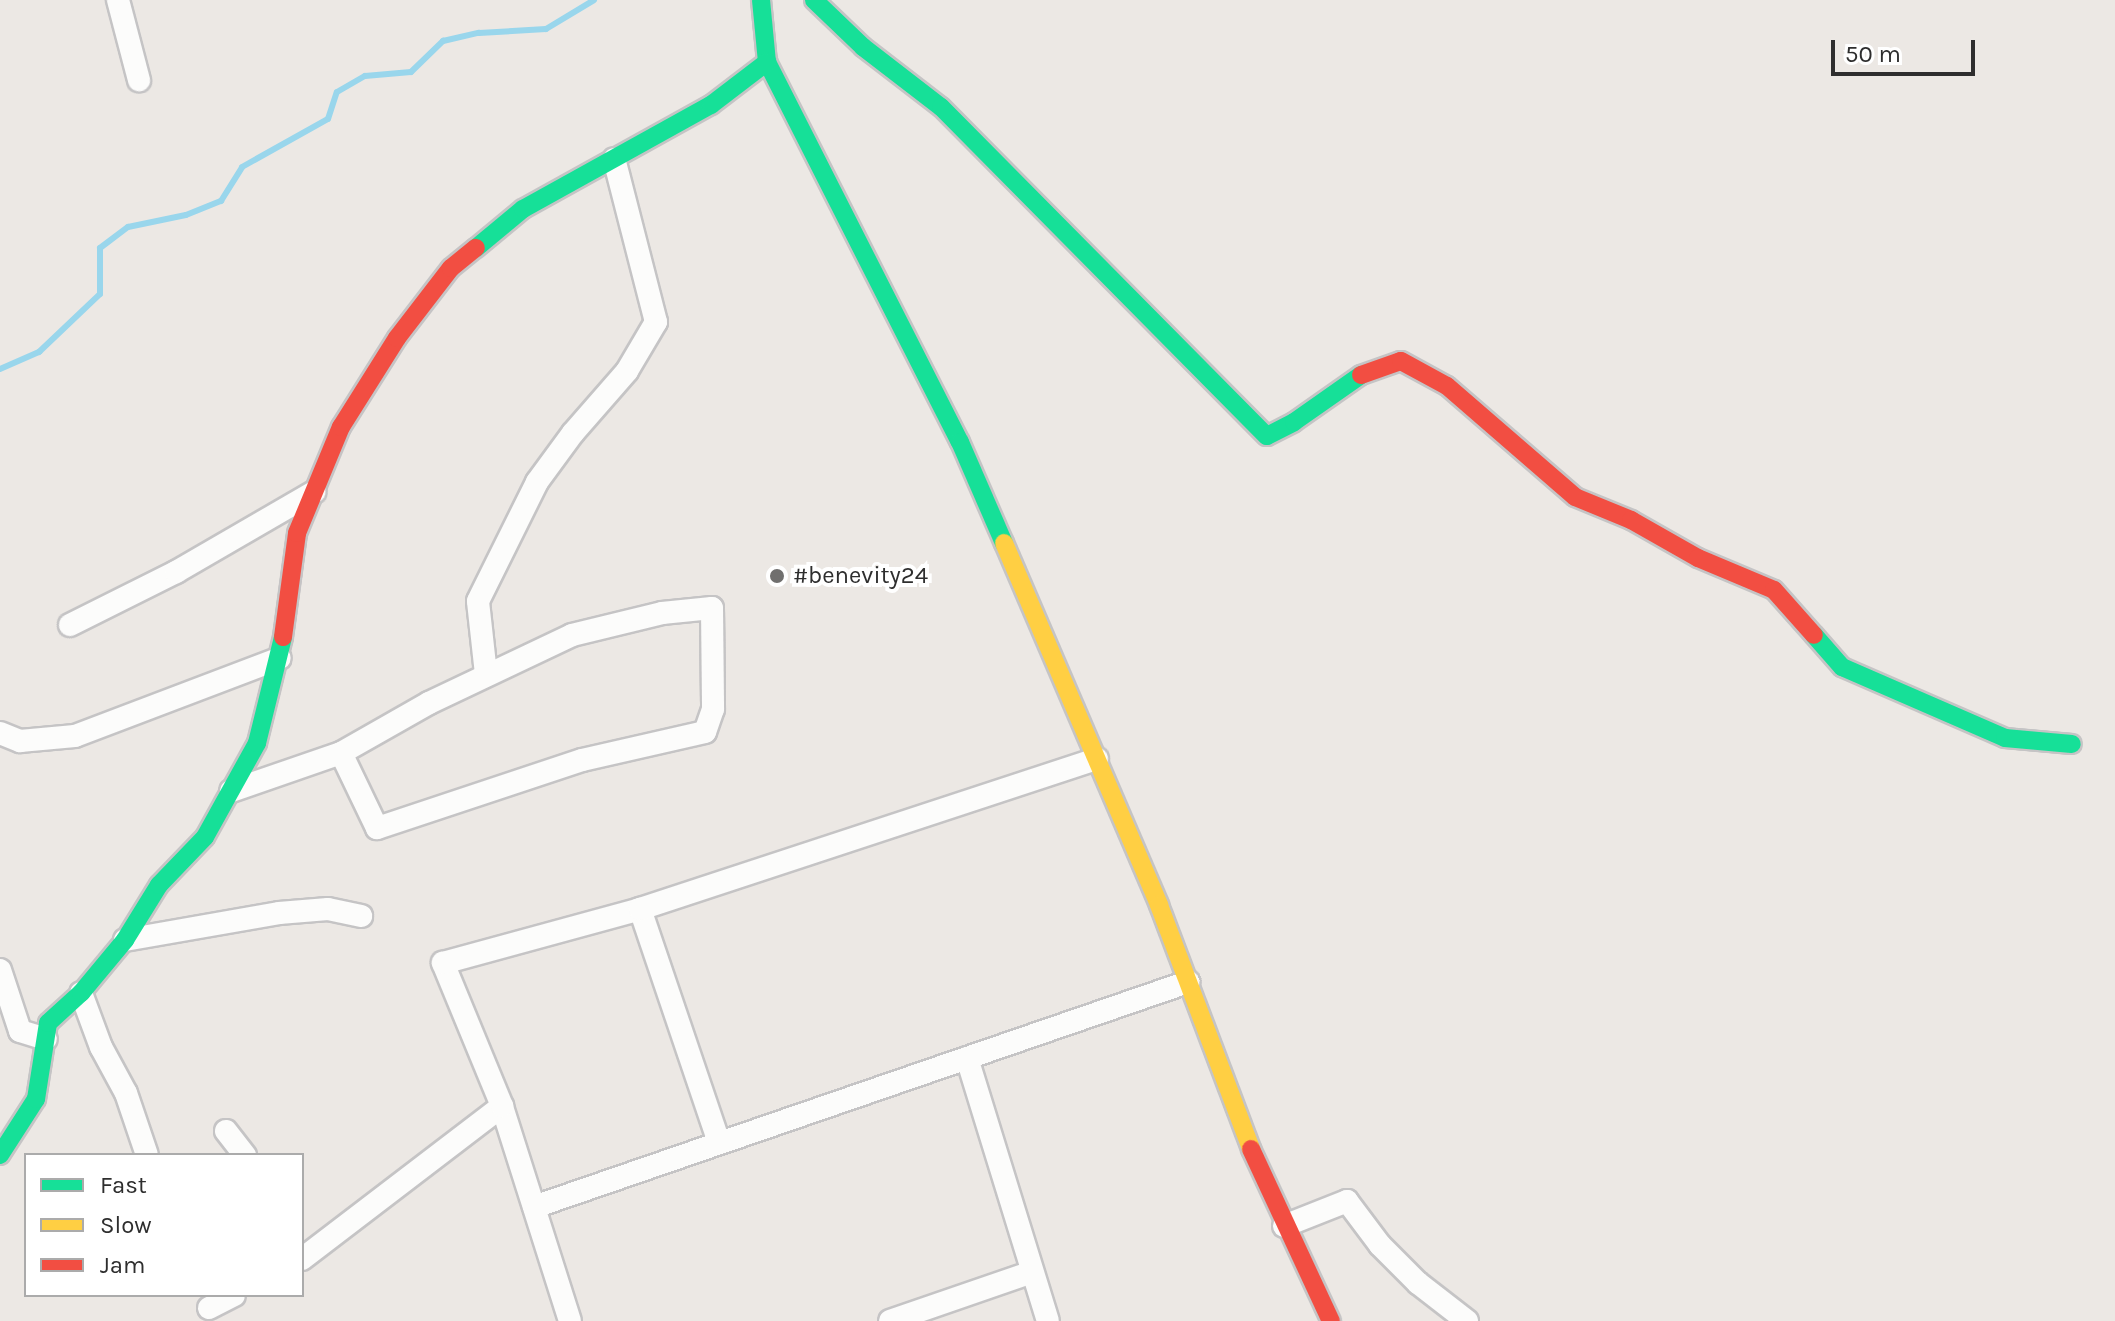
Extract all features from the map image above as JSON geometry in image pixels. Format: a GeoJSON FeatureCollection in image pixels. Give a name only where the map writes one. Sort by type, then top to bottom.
{"type":"FeatureCollection","features":[{"type":"Feature","properties":{"kind":"street"},"geometry":{"type":"LineString","coordinates":[[118,0],[139,80]]}},
{"type":"Feature","properties":{"kind":"street"},"geometry":{"type":"LineString","coordinates":[[761,0],[767,62],[849,227],[923,364],[1097,759],[1284,1226],[1324,1316]]}},
{"type":"Feature","properties":{"kind":"street"},"geometry":{"type":"LineString","coordinates":[[814,0],[863,47],[941,107],[1267,436],[1294,422],[1369,369],[1401,361],[1447,386],[1575,497],[1631,520],[1698,558],[1774,590],[1842,667],[2005,738],[2072,744]]}},
{"type":"Feature","properties":{"kind":"street"},"geometry":{"type":"LineString","coordinates":[[0,1155],[36,1099],[48,1023],[81,993],[125,940],[159,885],[205,837],[257,743],[280,658],[297,533],[341,427],[397,338],[451,268],[523,209],[711,105],[767,62]]}},
{"type":"Feature","properties":{"kind":"street"},"geometry":{"type":"LineString","coordinates":[[486,674],[478,601],[537,482],[573,433],[627,371],[656,322],[614,159]]}},
{"type":"Feature","properties":{"kind":"street"},"geometry":{"type":"LineString","coordinates":[[70,625],[176,572],[314,492]]}},
{"type":"Feature","properties":{"kind":"street"},"geometry":{"type":"LineString","coordinates":[[231,791],[341,753],[486,674],[572,635],[662,613],[712,608],[713,709],[705,732],[582,760],[377,828],[341,753]]}},
{"type":"Feature","properties":{"kind":"street"},"geometry":{"type":"LineString","coordinates":[[0,733],[20,741],[75,736],[280,658]]}},
{"type":"Feature","properties":{"kind":"street"},"geometry":{"type":"LineString","coordinates":[[546,1321],[568,1316],[502,1106],[443,963],[640,909],[1097,759]]}},
{"type":"Feature","properties":{"kind":"street"},"geometry":{"type":"LineString","coordinates":[[125,940],[279,913],[328,909],[361,916]]}},
{"type":"Feature","properties":{"kind":"street"},"geometry":{"type":"LineString","coordinates":[[640,909],[719,1143]]}},
{"type":"Feature","properties":{"kind":"street"},"geometry":{"type":"LineString","coordinates":[[0,970],[20,1031],[46,1039]]}},
{"type":"Feature","properties":{"kind":"street"},"geometry":{"type":"LineString","coordinates":[[534,1207],[1188,982]]}},
{"type":"Feature","properties":{"kind":"street"},"geometry":{"type":"LineString","coordinates":[[81,993],[101,1047],[126,1093],[146,1153]]}},
{"type":"Feature","properties":{"kind":"street"},"geometry":{"type":"LineString","coordinates":[[967,1058],[1048,1321]]}},
{"type":"Feature","properties":{"kind":"street"},"geometry":{"type":"LineString","coordinates":[[304,1257],[502,1106]]}},
{"type":"Feature","properties":{"kind":"street"},"geometry":{"type":"LineString","coordinates":[[226,1131],[243,1153]]}},
{"type":"Feature","properties":{"kind":"street"},"geometry":{"type":"LineString","coordinates":[[1284,1226],[1347,1201],[1380,1245],[1418,1283],[1467,1321]]}},
{"type":"Feature","properties":{"kind":"street"},"geometry":{"type":"LineString","coordinates":[[890,1321],[1032,1272]]}},
{"type":"Feature","properties":{"kind":"street"},"geometry":{"type":"LineString","coordinates":[[207,1308],[230,1297]]}},
{"type":"Feature","properties":{"kind":"waterway"},"geometry":{"type":"LineString","coordinates":[[0,369],[39,352],[100,294],[100,248],[128,227],[186,215],[221,201],[242,167],[328,119],[337,92],[365,76],[411,72],[443,41],[479,33],[546,29],[594,0]]}},
{"type":"Feature","properties":{"kind":"traffic: fast"},"geometry":{"type":"LineString","coordinates":[[761,0],[767,62],[960,442],[1004,543]]}},
{"type":"Feature","properties":{"kind":"traffic: fast"},"geometry":{"type":"LineString","coordinates":[[814,0],[863,47],[941,107],[1267,436],[1294,422],[1361,375]]}},
{"type":"Feature","properties":{"kind":"traffic: fast"},"geometry":{"type":"LineString","coordinates":[[476,248],[523,209],[711,105],[767,62]]}},
{"type":"Feature","properties":{"kind":"traffic: fast"},"geometry":{"type":"LineString","coordinates":[[1814,635],[1842,667],[2005,738],[2072,744]]}},
{"type":"Feature","properties":{"kind":"traffic: fast"},"geometry":{"type":"LineString","coordinates":[[0,1155],[36,1099],[48,1023],[81,993],[125,940],[159,885],[205,837],[257,743],[283,637]]}},
{"type":"Feature","properties":{"kind":"traffic: slow"},"geometry":{"type":"LineString","coordinates":[[1004,543],[1159,905],[1251,1149]]}},
{"type":"Feature","properties":{"kind":"traffic: jam"},"geometry":{"type":"LineString","coordinates":[[283,637],[297,533],[341,427],[397,338],[451,268],[476,248]]}},
{"type":"Feature","properties":{"kind":"traffic: jam"},"geometry":{"type":"LineString","coordinates":[[1361,375],[1401,361],[1447,386],[1575,497],[1631,520],[1698,558],[1774,590],[1814,635]]}},
{"type":"Feature","properties":{"kind":"traffic: jam"},"geometry":{"type":"LineString","coordinates":[[1251,1149],[1331,1321]]}},
{"type":"Feature","properties":{"kind":"place","name":"#benevity24"},"geometry":{"type":"Point","coordinates":[777,576]}}]}
